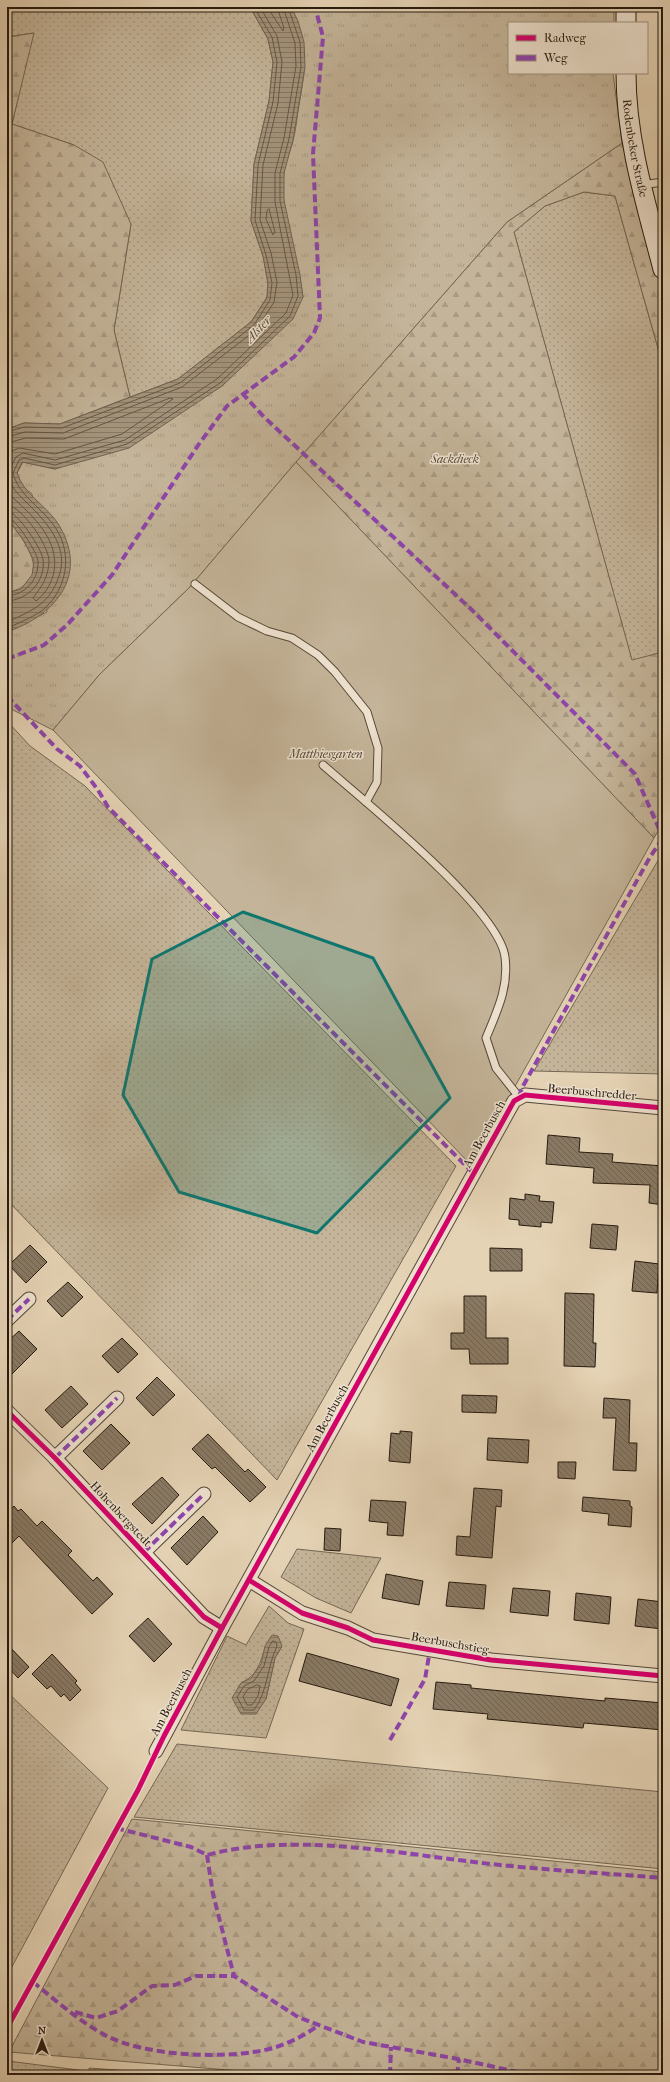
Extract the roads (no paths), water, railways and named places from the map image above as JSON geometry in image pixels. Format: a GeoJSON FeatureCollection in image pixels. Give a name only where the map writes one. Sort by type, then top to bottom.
{"type":"FeatureCollection","features":[{"type":"Feature","properties":{"kind":"street"},"geometry":{"type":"LineString","coordinates":[[626,7],[626,22]]}},
{"type":"Feature","properties":{"kind":"street","name":"Rodenbeker Straße"},"geometry":{"type":"LineString","coordinates":[[626,74],[628,121],[641,185],[663,269]]}},
{"type":"Feature","properties":{"kind":"street","name":"Beerbuschredder"},"geometry":{"type":"LineString","coordinates":[[519,1097],[525,1095],[663,1108]]}},
{"type":"Feature","properties":{"kind":"street","name":"Am Beerbusch"},"geometry":{"type":"LineString","coordinates":[[156,1752],[222,1628],[473,1173],[514,1101],[519,1097]]}},
{"type":"Feature","properties":{"kind":"street"},"geometry":{"type":"LineString","coordinates":[[7,1320],[29,1299]]}},
{"type":"Feature","properties":{"kind":"street"},"geometry":{"type":"LineString","coordinates":[[55,1458],[117,1398]]}},
{"type":"Feature","properties":{"kind":"street","name":"Hohenbergstedt"},"geometry":{"type":"LineString","coordinates":[[7,1411],[55,1458],[204,1617],[222,1628]]}},
{"type":"Feature","properties":{"kind":"street","name":"Hohenbergstedt"},"geometry":{"type":"LineString","coordinates":[[144,1552],[204,1494]]}},
{"type":"Feature","properties":{"kind":"street","name":"Beerbuschstieg"},"geometry":{"type":"LineString","coordinates":[[249,1580],[302,1613],[348,1628],[373,1640],[491,1660],[663,1676]]}},
{"type":"Feature","properties":{"kind":"lane"},"geometry":{"type":"LineString","coordinates":[[641,185],[663,182]]}},
{"type":"Feature","properties":{"kind":"lane"},"geometry":{"type":"LineString","coordinates":[[195,584],[238,617],[267,631],[292,638],[318,655],[336,672],[367,712],[378,748],[377,782],[366,802]]}},
{"type":"Feature","properties":{"kind":"lane"},"geometry":{"type":"LineString","coordinates":[[323,765],[439,867],[483,914],[500,940],[505,956],[504,993],[486,1038],[496,1068],[519,1097]]}},
{"type":"Feature","properties":{"kind":"water","name":"Alster"},"geometry":{"type":"Polygon","coordinates":[[[250,7],[291,7],[298,21],[304,42],[305,67],[293,140],[284,173],[284,200],[300,275],[303,297],[293,319],[222,386],[129,448],[55,469],[22,462],[17,473],[20,480],[29,493],[57,522],[66,541],[70,558],[69,574],[64,589],[54,603],[41,614],[25,624],[7,632],[7,593],[21,589],[32,575],[34,561],[24,541],[7,518],[7,429],[24,423],[60,424],[178,379],[251,322],[267,298],[268,283],[263,256],[251,221],[254,164],[269,101],[273,62],[268,39],[250,7]]]}},
{"type":"Feature","properties":{"kind":"water"},"geometry":{"type":"Polygon","coordinates":[[[272,1635],[278,1636],[282,1646],[275,1658],[266,1699],[256,1714],[241,1714],[232,1698],[241,1683],[251,1678],[261,1664],[265,1646],[272,1635]]]}},
{"type":"Feature","properties":{"kind":"park label","name":"Sackdieck"},"geometry":{"type":"Point","coordinates":[455,459]}},
{"type":"Feature","properties":{"kind":"park label","name":"Matthiesgarten"},"geometry":{"type":"Point","coordinates":[326,754]}}]}
